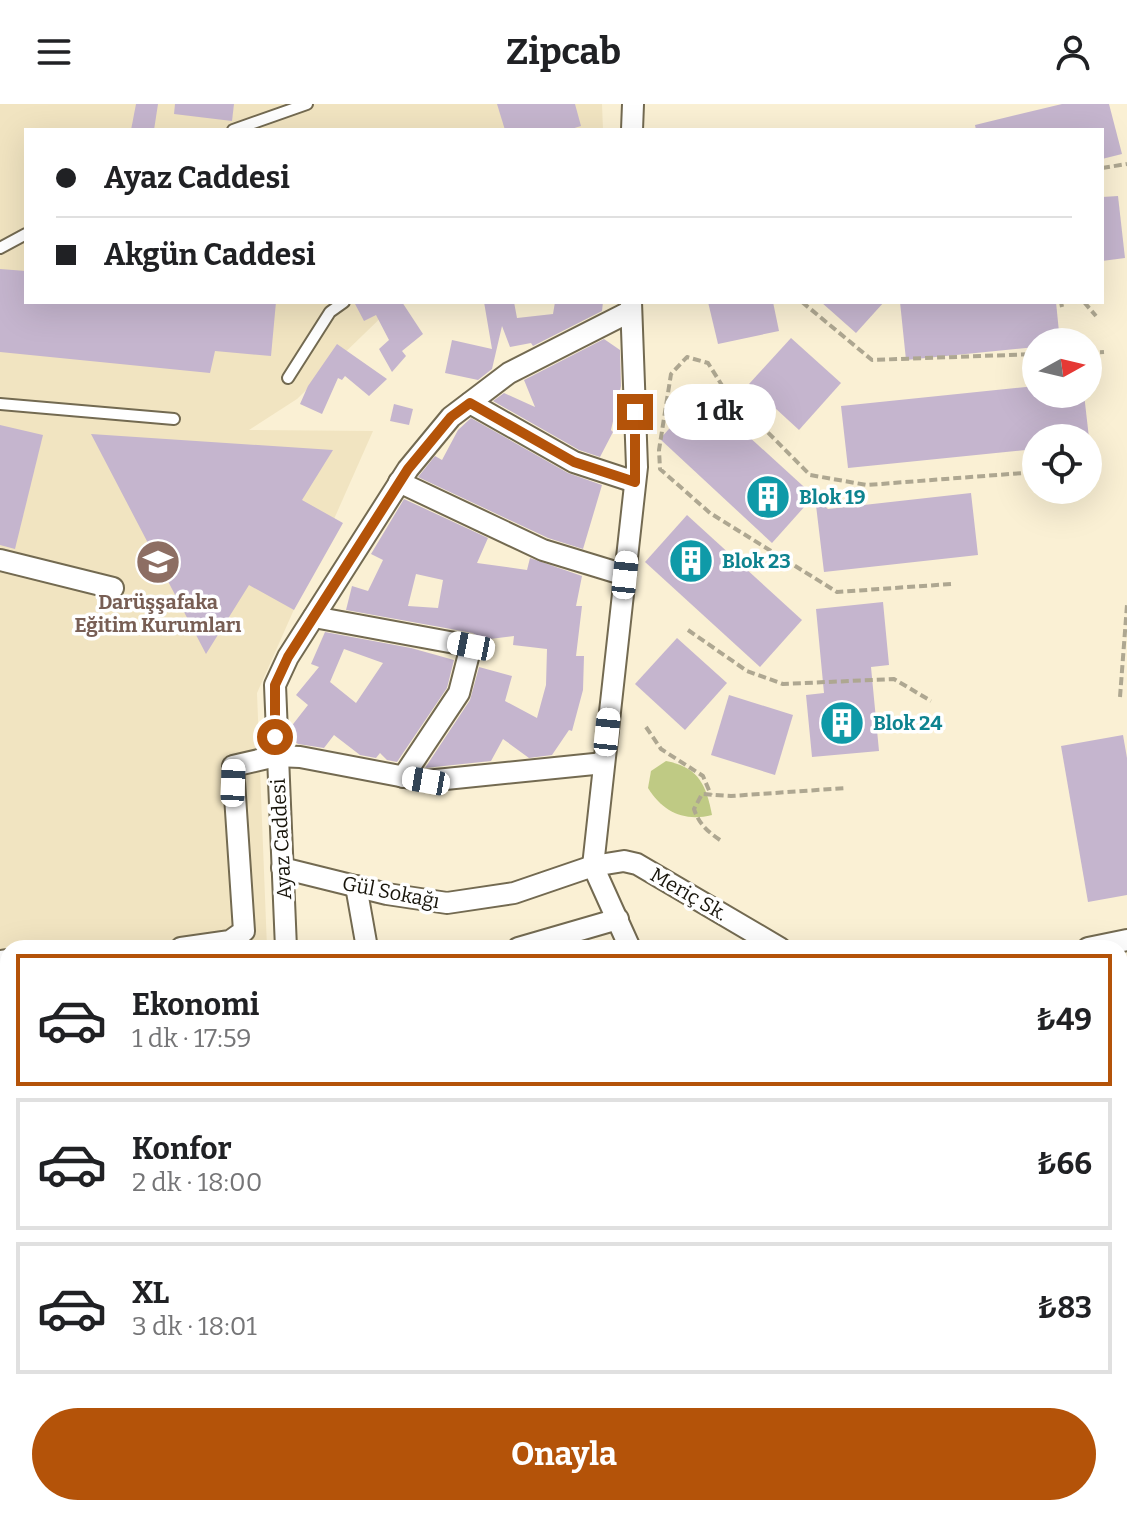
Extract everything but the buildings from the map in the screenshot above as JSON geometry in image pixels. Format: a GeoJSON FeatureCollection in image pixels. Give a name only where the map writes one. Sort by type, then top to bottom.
{"type":"FeatureCollection","features":[{"type":"Feature","properties":{"kind":"street"},"geometry":{"type":"LineString","coordinates":[[632,128],[633,104]]}},
{"type":"Feature","properties":{"kind":"street"},"geometry":{"type":"LineString","coordinates":[[627,940],[593,866],[635,482],[629,305]]}},
{"type":"Feature","properties":{"kind":"street","name":"Ayaz Caddesi"},"geometry":{"type":"LineString","coordinates":[[286,940],[275,685],[288,657],[399,482],[451,417],[509,373],[629,305]]}},
{"type":"Feature","properties":{"kind":"street"},"geometry":{"type":"LineString","coordinates":[[470,403],[574,462],[635,482]]}},
{"type":"Feature","properties":{"kind":"street"},"geometry":{"type":"LineString","coordinates":[[399,482],[543,550],[625,575]]}},
{"type":"Feature","properties":{"kind":"street"},"geometry":{"type":"LineString","coordinates":[[0,560],[113,588]]}},
{"type":"Feature","properties":{"kind":"street"},"geometry":{"type":"LineString","coordinates":[[314,617],[471,646],[459,693],[403,777]]}},
{"type":"Feature","properties":{"kind":"street"},"geometry":{"type":"LineString","coordinates":[[231,940],[244,931],[233,766],[276,756],[300,757],[426,781],[604,763]]}},
{"type":"Feature","properties":{"kind":"street","name":"Meriç Sk."},"geometry":{"type":"LineString","coordinates":[[593,866],[624,861],[637,864],[766,940]]}},
{"type":"Feature","properties":{"kind":"street","name":"Gül Sokağı"},"geometry":{"type":"LineString","coordinates":[[282,868],[447,903],[514,893],[593,866]]}},
{"type":"Feature","properties":{"kind":"street"},"geometry":{"type":"LineString","coordinates":[[356,886],[366,940]]}},
{"type":"Feature","properties":{"kind":"street"},"geometry":{"type":"LineString","coordinates":[[546,940],[618,919]]}},
{"type":"Feature","properties":{"kind":"street"},"geometry":{"type":"LineString","coordinates":[[785,1516],[793,1516]]}},
{"type":"Feature","properties":{"kind":"lane"},"geometry":{"type":"LineString","coordinates":[[239,128],[307,104]]}},
{"type":"Feature","properties":{"kind":"lane"},"geometry":{"type":"LineString","coordinates":[[0,248],[24,235]]}},
{"type":"Feature","properties":{"kind":"lane"},"geometry":{"type":"LineString","coordinates":[[288,378],[330,312],[341,304]]}},
{"type":"Feature","properties":{"kind":"lane"},"geometry":{"type":"LineString","coordinates":[[0,404],[174,419]]}},
{"type":"Feature","properties":{"kind":"path"},"geometry":{"type":"LineString","coordinates":[[1104,168],[1127,164]]}},
{"type":"Feature","properties":{"kind":"path"},"geometry":{"type":"LineString","coordinates":[[804,304],[872,360],[1022,355]]}},
{"type":"Feature","properties":{"kind":"path"},"geometry":{"type":"LineString","coordinates":[[1086,304],[1096,316]]}},
{"type":"Feature","properties":{"kind":"path"},"geometry":{"type":"LineString","coordinates":[[951,584],[837,592],[710,513],[660,469],[659,450],[671,374],[687,357],[708,363],[723,387],[810,475],[867,485],[1022,473]]}},
{"type":"Feature","properties":{"kind":"path"},"geometry":{"type":"LineString","coordinates":[[1120,697],[1127,605]]}},
{"type":"Feature","properties":{"kind":"path"},"geometry":{"type":"LineString","coordinates":[[688,630],[747,671],[783,684],[894,679],[931,701]]}},
{"type":"Feature","properties":{"kind":"path"},"geometry":{"type":"LineString","coordinates":[[646,727],[661,749],[703,776],[711,795]]}},
{"type":"Feature","properties":{"kind":"path"},"geometry":{"type":"LineString","coordinates":[[720,840],[705,830],[694,809],[702,794],[731,796],[846,788]]}},
{"type":"Feature","properties":{"kind":"shaded area","name":"Darüşşafaka Eğitim Kurumları"},"geometry":{"type":"Polygon","coordinates":[[[0,104],[602,104],[603,128],[24,128],[24,304],[395,304],[297,399],[249,430],[373,431],[257,693],[267,940],[0,940],[0,104]]]}},
{"type":"Feature","properties":{"kind":"green space"},"geometry":{"type":"Polygon","coordinates":[[[666,761],[686,768],[699,779],[707,794],[712,815],[683,816],[667,809],[654,796],[648,788],[651,771],[666,761]]]}},
{"type":"Feature","properties":{"kind":"place","name":"Blok 19"},"geometry":{"type":"Point","coordinates":[768,497]}},
{"type":"Feature","properties":{"kind":"place","name":"Blok 23"},"geometry":{"type":"Point","coordinates":[691,561]}},
{"type":"Feature","properties":{"kind":"place","name":"Darüşşafaka Eğitim Kurumları"},"geometry":{"type":"Point","coordinates":[158,562]}},
{"type":"Feature","properties":{"kind":"place","name":"Blok 24"},"geometry":{"type":"Point","coordinates":[842,723]}},
{"type":"Feature","properties":{"kind":"route"},"geometry":{"type":"LineString","coordinates":[[275,737],[275,685],[288,657],[408,469],[451,417],[470,403],[574,462],[635,482],[635,412]]}}]}
